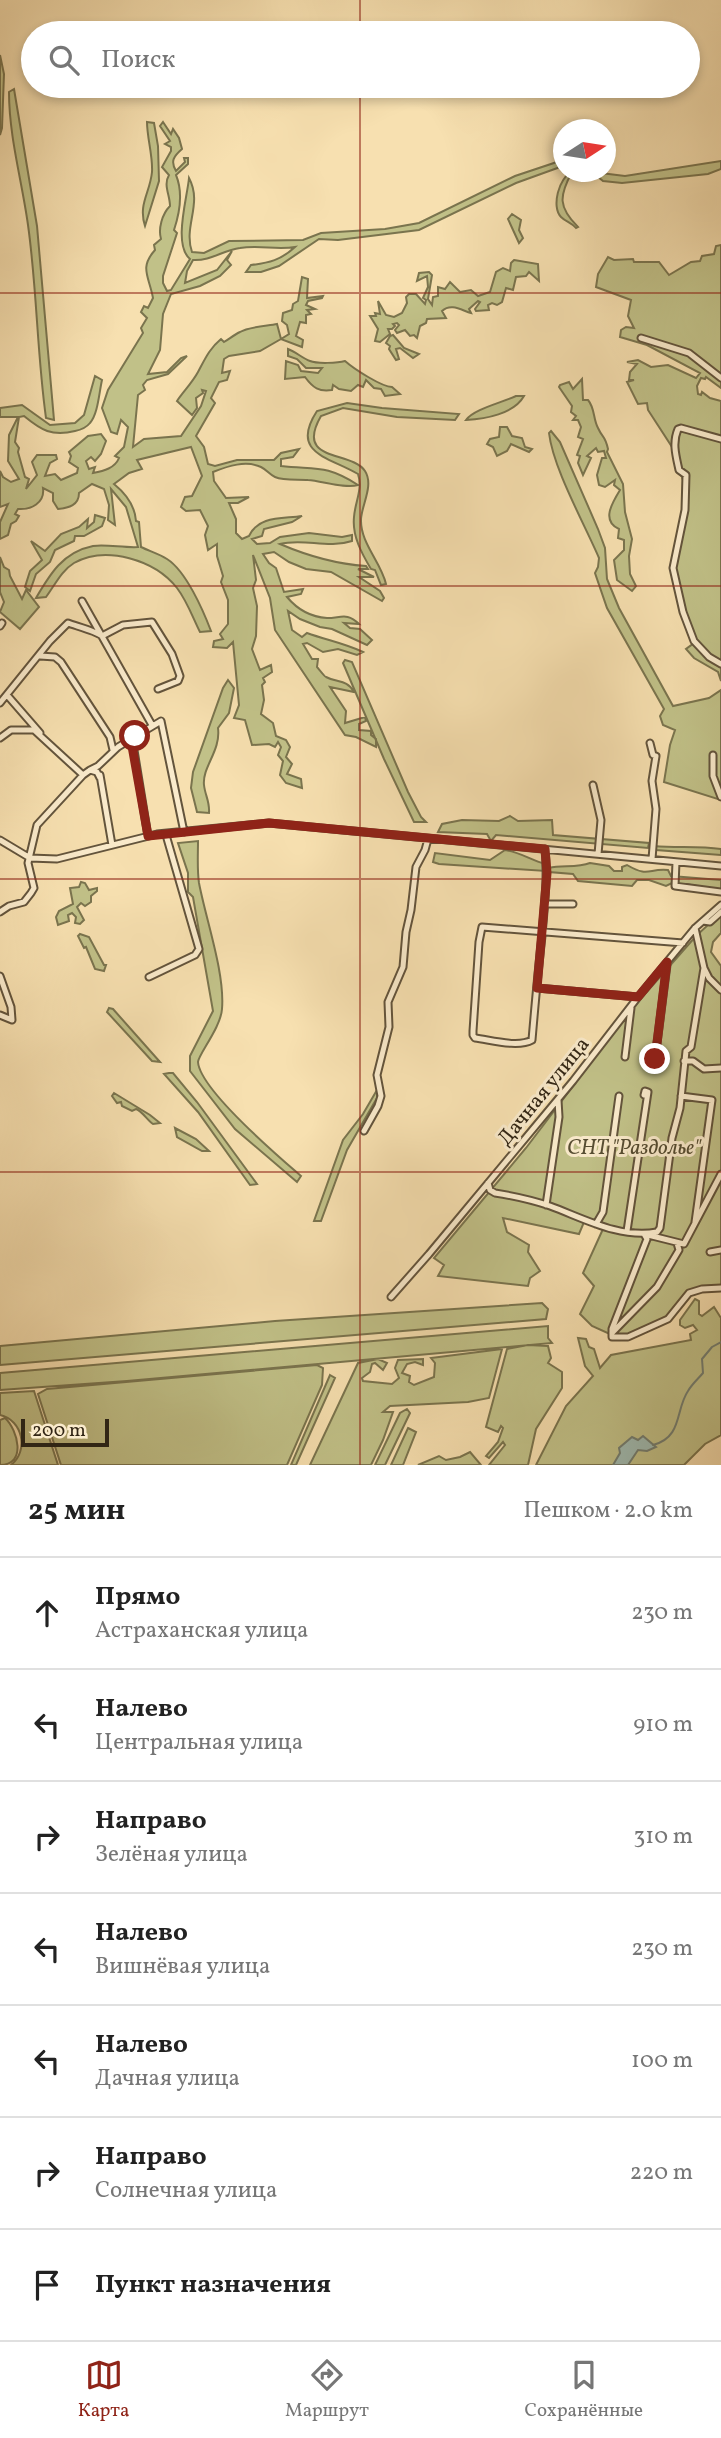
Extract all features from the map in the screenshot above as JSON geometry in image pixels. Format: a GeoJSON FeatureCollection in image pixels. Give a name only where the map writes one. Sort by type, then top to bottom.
{"type":"FeatureCollection","features":[{"type":"Feature","properties":{"kind":"street"},"geometry":{"type":"LineString","coordinates":[[641,338],[689,353],[721,378]]}},
{"type":"Feature","properties":{"kind":"street"},"geometry":{"type":"LineString","coordinates":[[721,439],[681,428],[676,433],[674,448],[679,470],[686,475],[686,498],[674,568],[683,612],[694,641],[709,657],[721,664]]}},
{"type":"Feature","properties":{"kind":"street"},"geometry":{"type":"LineString","coordinates":[[82,601],[132,694],[152,725]]}},
{"type":"Feature","properties":{"kind":"street"},"geometry":{"type":"LineString","coordinates":[[102,636],[123,625],[149,621],[157,627],[172,654],[180,676],[178,681],[158,689]]}},
{"type":"Feature","properties":{"kind":"street"},"geometry":{"type":"LineString","coordinates":[[0,703],[68,623],[102,636]]}},
{"type":"Feature","properties":{"kind":"street"},"geometry":{"type":"LineString","coordinates":[[39,656],[55,657],[61,662],[110,737],[114,746],[112,753]]}},
{"type":"Feature","properties":{"kind":"street"},"geometry":{"type":"LineString","coordinates":[[6,695],[41,736]]}},
{"type":"Feature","properties":{"kind":"street"},"geometry":{"type":"LineString","coordinates":[[0,912],[24,902],[34,888],[28,868],[37,825],[55,803],[83,775],[98,766],[118,747],[161,721],[184,832]]}},
{"type":"Feature","properties":{"kind":"street"},"geometry":{"type":"LineString","coordinates":[[0,738],[11,730],[34,730],[83,775]]}},
{"type":"Feature","properties":{"kind":"street"},"geometry":{"type":"LineString","coordinates":[[132,738],[148,836]]}},
{"type":"Feature","properties":{"kind":"street"},"geometry":{"type":"LineString","coordinates":[[650,743],[653,755],[656,755],[652,780],[656,809],[652,859]]}},
{"type":"Feature","properties":{"kind":"street"},"geometry":{"type":"LineString","coordinates":[[713,755],[713,776],[721,797]]}},
{"type":"Feature","properties":{"kind":"street"},"geometry":{"type":"LineString","coordinates":[[98,766],[112,845]]}},
{"type":"Feature","properties":{"kind":"street"},"geometry":{"type":"LineString","coordinates":[[90,770],[97,772],[100,778]]}},
{"type":"Feature","properties":{"kind":"street"},"geometry":{"type":"LineString","coordinates":[[593,785],[601,820],[598,854]]}},
{"type":"Feature","properties":{"kind":"street"},"geometry":{"type":"LineString","coordinates":[[0,840],[30,858],[57,859],[83,855],[148,836],[269,823],[721,866]]}},
{"type":"Feature","properties":{"kind":"street"},"geometry":{"type":"LineString","coordinates":[[149,977],[195,955],[199,949],[166,835]]}},
{"type":"Feature","properties":{"kind":"street"},"geometry":{"type":"LineString","coordinates":[[364,1131],[379,1106],[381,1096],[377,1075],[389,1027],[388,1002],[403,967],[416,867],[428,839]]}},
{"type":"Feature","properties":{"kind":"street"},"geometry":{"type":"LineString","coordinates":[[545,849],[545,904],[542,932],[532,1040],[528,1043],[515,1042],[472,1035],[482,926],[542,932],[683,943]]}},
{"type":"Feature","properties":{"kind":"street"},"geometry":{"type":"LineString","coordinates":[[676,862],[675,886],[721,892]]}},
{"type":"Feature","properties":{"kind":"street"},"geometry":{"type":"LineString","coordinates":[[545,904],[573,904]]}},
{"type":"Feature","properties":{"kind":"street","name":"Дачная улица"},"geometry":{"type":"LineString","coordinates":[[391,1297],[558,1100],[695,928],[721,905]]}},
{"type":"Feature","properties":{"kind":"street"},"geometry":{"type":"LineString","coordinates":[[703,921],[710,922],[721,912]]}},
{"type":"Feature","properties":{"kind":"street"},"geometry":{"type":"LineString","coordinates":[[695,928],[704,968],[709,978],[721,990]]}},
{"type":"Feature","properties":{"kind":"street"},"geometry":{"type":"LineString","coordinates":[[655,1059],[667,962]]}},
{"type":"Feature","properties":{"kind":"street"},"geometry":{"type":"LineString","coordinates":[[645,1234],[657,1232],[660,1228],[672,1138],[680,1108],[684,1061],[686,1051],[691,1047],[704,968]]}},
{"type":"Feature","properties":{"kind":"street"},"geometry":{"type":"LineString","coordinates":[[0,976],[11,1007],[12,1020],[0,1015]]}},
{"type":"Feature","properties":{"kind":"street"},"geometry":{"type":"LineString","coordinates":[[537,988],[638,997]]}},
{"type":"Feature","properties":{"kind":"street"},"geometry":{"type":"LineString","coordinates":[[625,1057],[632,1006]]}},
{"type":"Feature","properties":{"kind":"street"},"geometry":{"type":"LineString","coordinates":[[684,1061],[693,1061],[704,1069],[721,1068]]}},
{"type":"Feature","properties":{"kind":"street"},"geometry":{"type":"LineString","coordinates":[[627,1231],[648,1092],[645,1091],[644,1095]]}},
{"type":"Feature","properties":{"kind":"street"},"geometry":{"type":"LineString","coordinates":[[596,1224],[603,1212],[619,1096]]}},
{"type":"Feature","properties":{"kind":"street"},"geometry":{"type":"LineString","coordinates":[[681,1096],[716,1100],[695,1222]]}},
{"type":"Feature","properties":{"kind":"street"},"geometry":{"type":"LineString","coordinates":[[545,1205],[559,1117],[558,1100]]}},
{"type":"Feature","properties":{"kind":"street"},"geometry":{"type":"LineString","coordinates":[[488,1183],[490,1190],[495,1193],[545,1205],[596,1224],[684,1244],[721,1174]]}},
{"type":"Feature","properties":{"kind":"street"},"geometry":{"type":"LineString","coordinates":[[611,1336],[647,1239],[645,1234]]}},
{"type":"Feature","properties":{"kind":"street"},"geometry":{"type":"LineString","coordinates":[[611,1336],[657,1287],[679,1250],[677,1243]]}},
{"type":"Feature","properties":{"kind":"street"},"geometry":{"type":"LineString","coordinates":[[710,1252],[721,1250]]}},
{"type":"Feature","properties":{"kind":"street"},"geometry":{"type":"LineString","coordinates":[[611,1336],[628,1337],[668,1319],[690,1293],[721,1288]]}},
{"type":"Feature","properties":{"kind":"green space"},"geometry":{"type":"Polygon","coordinates":[[[0,55],[4,74],[0,135],[0,55]]]}},
{"type":"Feature","properties":{"kind":"green space"},"geometry":{"type":"Polygon","coordinates":[[[14,89],[37,226],[54,420],[46,418],[43,394],[31,249],[11,126],[9,92],[14,89]]]}},
{"type":"Feature","properties":{"kind":"green space"},"geometry":{"type":"Polygon","coordinates":[[[147,122],[154,123],[159,181],[145,226],[143,211],[152,172],[147,122]]]}},
{"type":"Feature","properties":{"kind":"green space"},"geometry":{"type":"Polygon","coordinates":[[[163,122],[171,134],[173,129],[179,138],[182,149],[174,159],[176,171],[185,162],[184,158],[188,158],[188,164],[176,175],[180,202],[174,230],[177,233],[163,276],[167,291],[171,290],[190,259],[182,243],[189,178],[194,197],[190,233],[192,252],[204,253],[229,241],[303,240],[321,233],[385,229],[419,223],[515,176],[553,163],[553,170],[516,183],[419,230],[338,240],[319,239],[279,266],[261,272],[246,272],[251,265],[274,260],[295,247],[240,248],[206,259],[193,260],[185,283],[217,270],[232,251],[227,260],[231,265],[220,276],[200,286],[171,294],[163,314],[160,350],[148,374],[167,372],[181,358],[187,356],[168,374],[147,380],[143,385],[145,390],[138,395],[133,447],[144,439],[181,436],[201,406],[206,391],[202,390],[203,393],[196,398],[197,408],[192,415],[177,401],[196,376],[210,350],[221,339],[224,342],[243,330],[277,324],[281,339],[260,351],[224,359],[222,373],[230,371],[227,380],[219,382],[211,398],[215,403],[196,436],[204,447],[208,464],[215,466],[237,460],[274,460],[281,453],[299,449],[293,457],[281,459],[281,466],[328,471],[358,485],[279,478],[261,467],[249,464],[213,472],[214,481],[226,498],[249,497],[238,503],[229,503],[236,519],[236,533],[242,539],[265,521],[302,516],[292,522],[264,529],[262,536],[252,539],[257,544],[309,533],[342,537],[352,535],[352,541],[343,543],[280,544],[322,559],[366,566],[368,569],[358,569],[374,577],[359,577],[380,591],[384,598],[382,601],[331,572],[306,569],[274,552],[263,554],[276,568],[284,592],[303,589],[301,594],[287,597],[295,605],[305,612],[321,617],[351,618],[359,624],[344,623],[350,628],[360,629],[372,640],[367,645],[332,629],[300,619],[288,611],[292,630],[302,637],[307,633],[363,652],[357,655],[338,649],[323,652],[307,643],[303,644],[312,659],[318,659],[317,667],[325,677],[345,683],[354,692],[330,687],[346,711],[345,723],[365,717],[366,721],[359,724],[359,730],[371,731],[371,735],[376,739],[376,747],[356,737],[345,735],[275,630],[270,598],[253,555],[256,580],[253,588],[257,606],[256,636],[252,649],[260,670],[271,665],[272,672],[263,678],[264,700],[261,714],[273,723],[276,736],[286,740],[290,747],[286,757],[292,764],[287,774],[301,779],[302,788],[286,783],[280,775],[283,761],[278,755],[281,747],[278,742],[275,747],[269,744],[252,745],[245,720],[234,718],[239,705],[233,642],[227,648],[213,647],[214,641],[223,639],[220,634],[228,624],[228,600],[221,582],[223,576],[217,556],[217,544],[208,550],[205,535],[208,526],[200,510],[186,511],[181,507],[185,497],[192,496],[202,476],[191,447],[137,460],[142,469],[129,473],[114,484],[129,500],[134,510],[136,521],[139,522],[141,547],[167,559],[181,572],[199,602],[211,631],[200,632],[184,598],[168,578],[129,558],[100,555],[74,563],[62,574],[46,597],[36,598],[58,565],[73,553],[93,546],[138,547],[126,507],[111,489],[115,525],[108,520],[109,505],[104,489],[92,484],[79,493],[73,505],[58,509],[53,501],[53,493],[43,488],[39,502],[32,507],[18,509],[15,514],[19,516],[11,524],[8,535],[0,539],[0,522],[8,504],[0,507],[0,471],[3,477],[11,482],[19,479],[8,461],[9,435],[18,417],[0,417],[0,408],[22,405],[50,425],[75,423],[84,415],[95,376],[102,380],[95,414],[83,428],[67,433],[53,433],[24,416],[19,417],[15,442],[19,448],[25,477],[29,479],[26,489],[37,475],[32,462],[37,455],[56,455],[57,459],[50,463],[45,476],[55,474],[61,480],[77,473],[78,468],[69,462],[69,452],[88,436],[101,434],[106,441],[95,461],[91,457],[86,461],[89,469],[95,467],[93,473],[112,467],[119,458],[115,456],[124,447],[128,427],[121,420],[117,434],[111,432],[102,408],[108,390],[143,333],[141,328],[147,318],[141,312],[144,306],[148,308],[153,298],[146,267],[155,250],[154,245],[161,239],[161,222],[170,206],[167,186],[169,175],[162,167],[171,147],[165,144],[170,141],[160,126],[163,122]]]}},
{"type":"Feature","properties":{"kind":"green space"},"geometry":{"type":"Polygon","coordinates":[[[721,161],[721,169],[708,174],[622,183],[612,182],[616,182],[616,175],[625,176],[721,161]]]}},
{"type":"Feature","properties":{"kind":"green space"},"geometry":{"type":"Polygon","coordinates":[[[562,182],[568,182],[563,195],[564,207],[578,227],[576,228],[558,212],[562,182]]]}},
{"type":"Feature","properties":{"kind":"green space"},"geometry":{"type":"Polygon","coordinates":[[[512,214],[521,220],[519,230],[523,238],[519,243],[508,219],[512,214]]]}},
{"type":"Feature","properties":{"kind":"green space"},"geometry":{"type":"Polygon","coordinates":[[[721,245],[721,388],[706,377],[701,378],[697,386],[698,394],[701,395],[702,392],[721,401],[721,681],[718,672],[694,658],[686,649],[694,643],[671,569],[682,518],[684,483],[672,447],[648,410],[647,403],[638,404],[627,382],[634,380],[629,380],[630,372],[637,364],[627,362],[638,360],[651,367],[668,365],[696,378],[700,373],[647,345],[620,337],[621,330],[626,327],[634,328],[628,316],[631,300],[596,287],[598,274],[608,257],[614,260],[633,259],[634,262],[659,262],[669,275],[691,262],[700,261],[702,256],[714,254],[716,246],[721,245]]]}},
{"type":"Feature","properties":{"kind":"green space"},"geometry":{"type":"Polygon","coordinates":[[[514,260],[538,264],[539,281],[529,272],[526,276],[516,277],[513,290],[506,288],[502,302],[488,305],[489,310],[476,311],[480,302],[478,301],[469,309],[471,313],[456,308],[445,309],[442,311],[446,318],[427,319],[426,323],[420,326],[417,338],[410,336],[405,330],[397,333],[397,323],[393,324],[395,326],[392,329],[388,329],[390,334],[380,342],[375,341],[378,329],[370,316],[380,314],[378,301],[386,315],[394,317],[402,313],[409,294],[416,294],[425,304],[426,300],[423,298],[428,287],[427,276],[417,281],[419,273],[429,272],[432,275],[428,299],[432,305],[433,297],[438,296],[438,287],[445,289],[450,282],[460,292],[471,290],[478,296],[490,292],[496,272],[503,268],[510,271],[514,260]]]}},
{"type":"Feature","properties":{"kind":"green space"},"geometry":{"type":"Polygon","coordinates":[[[302,277],[308,279],[307,298],[323,296],[308,301],[306,305],[315,309],[307,310],[311,314],[306,315],[306,323],[300,322],[296,336],[303,340],[302,347],[281,339],[289,334],[287,325],[282,321],[283,313],[292,310],[293,304],[298,301],[302,277]]]}},
{"type":"Feature","properties":{"kind":"green space"},"geometry":{"type":"Polygon","coordinates":[[[393,335],[404,348],[419,354],[413,358],[400,348],[396,349],[399,359],[396,360],[386,343],[393,335]]]}},
{"type":"Feature","properties":{"kind":"green space"},"geometry":{"type":"Polygon","coordinates":[[[288,349],[313,362],[345,361],[400,394],[385,396],[381,389],[374,388],[366,380],[363,387],[358,385],[351,391],[333,385],[332,390],[320,390],[305,377],[285,379],[286,361],[298,365],[301,371],[318,373],[322,368],[306,368],[297,359],[288,356],[288,349]]]}},
{"type":"Feature","properties":{"kind":"green space"},"geometry":{"type":"Polygon","coordinates":[[[582,379],[583,400],[590,403],[596,425],[606,441],[607,452],[623,484],[625,512],[632,539],[630,574],[636,586],[632,591],[617,580],[614,560],[624,550],[624,540],[618,538],[619,529],[609,517],[611,506],[620,490],[614,485],[615,480],[605,487],[599,485],[597,475],[602,458],[606,458],[604,451],[598,452],[596,448],[587,456],[591,458],[583,475],[578,463],[580,456],[577,455],[583,439],[578,437],[581,427],[578,420],[573,420],[576,416],[571,412],[572,406],[559,387],[569,382],[573,389],[582,379]]]}},
{"type":"Feature","properties":{"kind":"green space"},"geometry":{"type":"Polygon","coordinates":[[[516,396],[524,396],[506,411],[490,417],[466,420],[481,409],[516,396]]]}},
{"type":"Feature","properties":{"kind":"green space"},"geometry":{"type":"Polygon","coordinates":[[[347,403],[459,414],[455,420],[397,417],[343,408],[321,416],[315,431],[315,441],[319,449],[358,465],[367,476],[368,488],[361,519],[362,528],[386,584],[381,585],[356,538],[354,524],[359,490],[358,474],[316,452],[308,437],[317,411],[347,403]]]}},
{"type":"Feature","properties":{"kind":"green space"},"geometry":{"type":"Polygon","coordinates":[[[500,427],[507,427],[512,436],[522,438],[525,447],[532,449],[529,452],[511,444],[507,451],[497,456],[493,447],[487,444],[490,439],[499,437],[500,427]]]}},
{"type":"Feature","properties":{"kind":"green space"},"geometry":{"type":"Polygon","coordinates":[[[551,431],[560,442],[598,529],[605,548],[607,579],[619,608],[673,706],[709,698],[721,690],[721,800],[664,782],[675,730],[663,725],[660,716],[664,709],[607,608],[595,573],[599,558],[556,462],[549,433],[551,431]]]}},
{"type":"Feature","properties":{"kind":"green space"},"geometry":{"type":"Polygon","coordinates":[[[95,515],[105,518],[102,526],[84,536],[75,536],[74,541],[55,550],[50,562],[36,574],[30,591],[25,587],[30,571],[42,560],[31,541],[45,551],[61,534],[79,527],[88,519],[87,528],[94,522],[95,515]]]}},
{"type":"Feature","properties":{"kind":"green space"},"geometry":{"type":"Polygon","coordinates":[[[0,557],[22,599],[26,590],[39,607],[20,629],[0,612],[4,602],[0,592],[0,557]]]}},
{"type":"Feature","properties":{"kind":"green space"},"geometry":{"type":"Polygon","coordinates":[[[345,660],[352,662],[408,792],[426,822],[414,822],[343,663],[345,660]]]}},
{"type":"Feature","properties":{"kind":"green space"},"geometry":{"type":"Polygon","coordinates":[[[228,680],[234,688],[229,713],[218,728],[217,744],[204,778],[209,813],[197,812],[191,788],[193,772],[228,680]]]}},
{"type":"Feature","properties":{"kind":"green space"},"geometry":{"type":"Polygon","coordinates":[[[510,816],[518,821],[552,820],[553,835],[649,843],[648,848],[496,835],[491,841],[487,834],[438,832],[442,824],[462,820],[499,821],[510,816]]]}},
{"type":"Feature","properties":{"kind":"green space"},"geometry":{"type":"Polygon","coordinates":[[[198,841],[199,883],[221,979],[222,1009],[214,1032],[198,1062],[202,1074],[226,1105],[301,1176],[297,1182],[235,1129],[190,1071],[190,1056],[213,1011],[193,897],[188,892],[188,873],[178,843],[198,841]]]}},
{"type":"Feature","properties":{"kind":"green space"},"geometry":{"type":"Polygon","coordinates":[[[654,846],[721,849],[721,855],[656,850],[654,846]]]}},
{"type":"Feature","properties":{"kind":"green space"},"geometry":{"type":"Polygon","coordinates":[[[505,850],[545,864],[546,871],[433,862],[435,853],[490,860],[505,850]]]}},
{"type":"Feature","properties":{"kind":"green space"},"geometry":{"type":"Polygon","coordinates":[[[590,863],[609,866],[614,871],[622,871],[622,867],[627,865],[644,872],[668,870],[671,876],[721,880],[721,890],[674,882],[666,886],[649,880],[637,880],[632,886],[578,881],[573,874],[549,872],[549,868],[590,863]]]}},
{"type":"Feature","properties":{"kind":"green space"},"geometry":{"type":"Polygon","coordinates":[[[81,882],[85,883],[89,890],[97,888],[91,896],[91,902],[85,906],[81,903],[77,907],[84,920],[80,924],[75,923],[76,917],[72,913],[68,915],[69,921],[58,925],[56,917],[59,911],[73,904],[70,888],[79,887],[81,882]]]}},
{"type":"Feature","properties":{"kind":"green space","name":"СНТ \"Раздолье\""},"geometry":{"type":"Polygon","coordinates":[[[721,913],[721,933],[713,942],[711,952],[721,966],[721,1287],[690,1291],[667,1317],[630,1335],[612,1335],[592,1326],[580,1314],[594,1286],[583,1273],[603,1229],[584,1222],[579,1234],[503,1218],[507,1232],[529,1245],[528,1252],[540,1271],[530,1278],[528,1286],[438,1276],[444,1265],[434,1258],[526,1148],[630,1011],[696,936],[721,913]]]}},
{"type":"Feature","properties":{"kind":"green space"},"geometry":{"type":"Polygon","coordinates":[[[80,934],[89,937],[106,965],[104,971],[95,969],[78,936],[80,934]]]}},
{"type":"Feature","properties":{"kind":"green space"},"geometry":{"type":"Polygon","coordinates":[[[109,1008],[113,1009],[160,1062],[152,1061],[107,1012],[109,1008]]]}},
{"type":"Feature","properties":{"kind":"green space"},"geometry":{"type":"Polygon","coordinates":[[[173,1073],[257,1184],[250,1185],[198,1112],[164,1074],[173,1073]]]}},
{"type":"Feature","properties":{"kind":"green space"},"geometry":{"type":"Polygon","coordinates":[[[377,1090],[377,1098],[347,1150],[321,1221],[314,1221],[343,1140],[377,1090]]]}},
{"type":"Feature","properties":{"kind":"green space"},"geometry":{"type":"Polygon","coordinates":[[[114,1093],[160,1123],[153,1124],[138,1110],[132,1111],[122,1106],[121,1102],[117,1103],[112,1096],[114,1093]]]}},
{"type":"Feature","properties":{"kind":"green space"},"geometry":{"type":"Polygon","coordinates":[[[175,1128],[196,1139],[209,1151],[202,1151],[177,1137],[175,1128]]]}},
{"type":"Feature","properties":{"kind":"green space"},"geometry":{"type":"Polygon","coordinates":[[[695,1299],[699,1301],[699,1314],[702,1316],[714,1307],[721,1318],[721,1435],[705,1444],[684,1465],[536,1465],[566,1406],[593,1376],[585,1366],[578,1338],[586,1339],[589,1347],[594,1349],[600,1368],[611,1355],[691,1340],[690,1334],[697,1330],[693,1325],[685,1328],[680,1325],[680,1320],[695,1299]]]}},
{"type":"Feature","properties":{"kind":"green space"},"geometry":{"type":"Polygon","coordinates":[[[542,1303],[548,1309],[546,1319],[0,1365],[0,1346],[275,1321],[542,1303]]]}},
{"type":"Feature","properties":{"kind":"green space"},"geometry":{"type":"Polygon","coordinates":[[[548,1326],[548,1338],[552,1343],[0,1390],[0,1373],[548,1326]]]}},
{"type":"Feature","properties":{"kind":"green space"},"geometry":{"type":"Polygon","coordinates":[[[528,1345],[548,1346],[551,1358],[548,1363],[562,1372],[562,1388],[536,1429],[528,1465],[489,1465],[505,1445],[503,1442],[489,1458],[486,1456],[498,1442],[503,1428],[501,1426],[498,1432],[486,1427],[507,1349],[528,1345]]]}},
{"type":"Feature","properties":{"kind":"green space"},"geometry":{"type":"Polygon","coordinates":[[[502,1349],[489,1398],[468,1402],[390,1406],[383,1412],[393,1412],[371,1465],[310,1465],[358,1363],[378,1359],[387,1363],[383,1370],[375,1363],[372,1364],[370,1372],[362,1378],[363,1381],[392,1384],[399,1378],[395,1368],[398,1360],[423,1359],[423,1365],[415,1362],[407,1364],[402,1373],[410,1376],[409,1382],[414,1385],[434,1377],[435,1363],[431,1358],[502,1349]]]}},
{"type":"Feature","properties":{"kind":"green space"},"geometry":{"type":"Polygon","coordinates":[[[317,1365],[323,1368],[322,1385],[287,1465],[61,1465],[38,1394],[47,1389],[317,1365]]]}},
{"type":"Feature","properties":{"kind":"green space"},"geometry":{"type":"Polygon","coordinates":[[[330,1375],[335,1378],[296,1465],[291,1465],[330,1375]]]}},
{"type":"Feature","properties":{"kind":"green space"},"geometry":{"type":"Polygon","coordinates":[[[34,1391],[58,1465],[11,1465],[20,1452],[21,1437],[14,1423],[0,1415],[0,1393],[34,1391]]]}},
{"type":"Feature","properties":{"kind":"green space"},"geometry":{"type":"Polygon","coordinates":[[[407,1409],[410,1413],[385,1465],[375,1465],[400,1413],[407,1409]]]}},
{"type":"Feature","properties":{"kind":"green space"},"geometry":{"type":"Polygon","coordinates":[[[5,1418],[14,1430],[18,1446],[14,1459],[0,1465],[0,1420],[5,1418]]]}},
{"type":"Feature","properties":{"kind":"green space"},"geometry":{"type":"Polygon","coordinates":[[[408,1428],[416,1432],[403,1465],[391,1465],[408,1428]]]}},
{"type":"Feature","properties":{"kind":"green space"},"geometry":{"type":"Polygon","coordinates":[[[470,1452],[481,1465],[418,1465],[439,1456],[446,1460],[470,1452]]]}},
{"type":"Feature","properties":{"kind":"water"},"geometry":{"type":"Polygon","coordinates":[[[643,1436],[656,1447],[647,1451],[638,1450],[628,1465],[613,1465],[620,1453],[619,1448],[632,1437],[638,1440],[643,1436]]]}},
{"type":"Feature","properties":{"kind":"waterway"},"geometry":{"type":"LineString","coordinates":[[653,1445],[663,1441],[674,1429],[684,1398],[703,1373],[702,1359],[712,1347],[721,1342]]}},
{"type":"Feature","properties":{"kind":"route"},"geometry":{"type":"LineString","coordinates":[[135,736],[132,738],[132,746],[148,836],[269,823],[545,849],[547,873],[537,988],[638,997],[667,962],[655,1059]]}}]}
